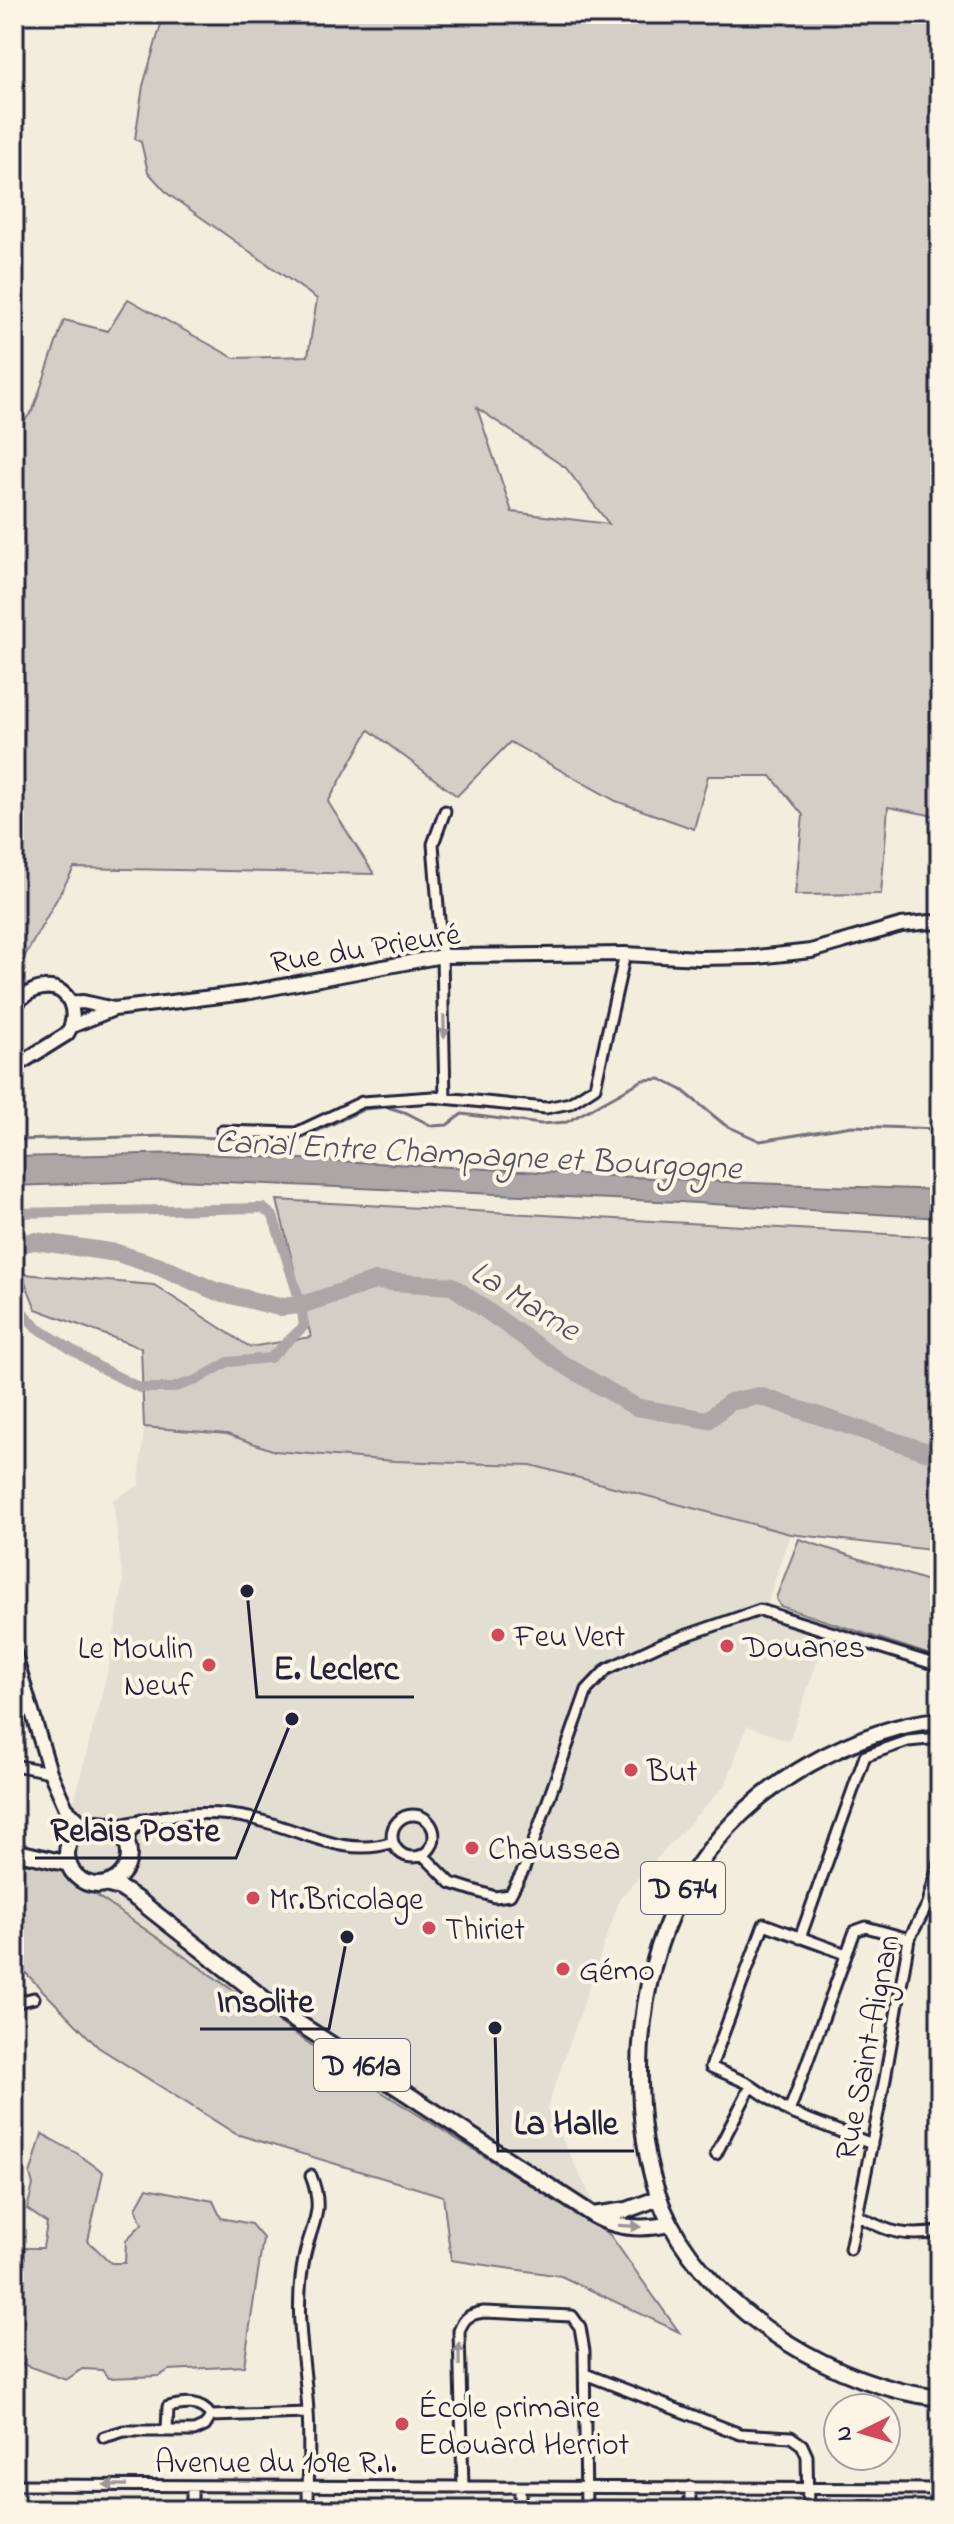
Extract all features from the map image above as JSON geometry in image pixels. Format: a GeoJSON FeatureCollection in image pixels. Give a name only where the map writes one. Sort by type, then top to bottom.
{"type":"FeatureCollection","features":[{"type":"Feature","properties":{"kind":"main road","name":"D 674"},"geometry":{"type":"LineString","coordinates":[[940,1720],[900,1725],[842,1748],[792,1775],[746,1809],[723,1832],[692,1872],[669,1916],[652,1970],[641,2033],[642,2123],[648,2162],[670,2224],[699,2269],[778,2335],[855,2376],[906,2393],[940,2398]]}},
{"type":"Feature","properties":{"kind":"main road"},"geometry":{"type":"LineString","coordinates":[[30,1854],[69,1843],[85,1826],[103,1823],[112,1827],[127,1844],[128,1861],[113,1881],[87,1883],[79,1879],[69,1864],[69,1843]]}},
{"type":"Feature","properties":{"kind":"main road"},"geometry":{"type":"LineString","coordinates":[[14,1851],[69,1864]]}},
{"type":"Feature","properties":{"kind":"main road","name":"D 161a"},"geometry":{"type":"LineString","coordinates":[[124,1869],[130,1886],[141,1902]]}},
{"type":"Feature","properties":{"kind":"main road","name":"D 161a"},"geometry":{"type":"LineString","coordinates":[[105,1884],[120,1888],[141,1902],[277,2009],[593,2215],[609,2224],[628,2227],[670,2224]]}},
{"type":"Feature","properties":{"kind":"main road"},"geometry":{"type":"LineString","coordinates":[[593,2215],[627,2210],[659,2198]]}},
{"type":"Feature","properties":{"kind":"street"},"geometry":{"type":"LineString","coordinates":[[445,811],[433,844],[442,956],[445,1098]]}},
{"type":"Feature","properties":{"kind":"street","name":"Rue du Prieuré"},"geometry":{"type":"LineString","coordinates":[[14,1067],[55,1043],[72,1026],[114,1009],[245,993],[442,956],[625,954],[757,957],[811,951],[901,925],[940,924]]}},
{"type":"Feature","properties":{"kind":"street"},"geometry":{"type":"LineString","coordinates":[[222,1131],[296,1133],[362,1102],[445,1098],[546,1108],[570,1103],[595,1087],[625,954]]}},
{"type":"Feature","properties":{"kind":"street","name":"Rue du Prieuré"},"geometry":{"type":"LineString","coordinates":[[18,1001],[40,988],[54,988],[66,995],[71,1003],[83,1002],[114,1009]]}},
{"type":"Feature","properties":{"kind":"street"},"geometry":{"type":"LineString","coordinates":[[71,1003],[72,1026]]}},
{"type":"Feature","properties":{"kind":"street"},"geometry":{"type":"LineString","coordinates":[[423,1855],[451,1883],[495,1897],[510,1895],[524,1869],[587,1690],[607,1669],[661,1644],[760,1610],[940,1666]]}},
{"type":"Feature","properties":{"kind":"street"},"geometry":{"type":"LineString","coordinates":[[14,1652],[20,1690],[66,1808],[69,1843]]}},
{"type":"Feature","properties":{"kind":"street"},"geometry":{"type":"LineString","coordinates":[[800,1938],[865,1756],[908,1741],[940,1738]]}},
{"type":"Feature","properties":{"kind":"street"},"geometry":{"type":"LineString","coordinates":[[14,1765],[50,1772]]}},
{"type":"Feature","properties":{"kind":"street"},"geometry":{"type":"LineString","coordinates":[[66,1808],[85,1826]]}},
{"type":"Feature","properties":{"kind":"street"},"geometry":{"type":"LineString","coordinates":[[112,1827],[173,1815],[226,1815],[295,1830],[339,1846],[369,1847],[393,1842]]}},
{"type":"Feature","properties":{"kind":"street"},"geometry":{"type":"LineString","coordinates":[[409,1815],[422,1817],[432,1827],[433,1843],[423,1855],[414,1858],[404,1855],[393,1842],[397,1822],[409,1815]]}},
{"type":"Feature","properties":{"kind":"street"},"geometry":{"type":"LineString","coordinates":[[127,1844],[130,1834],[141,1820]]}},
{"type":"Feature","properties":{"kind":"street","name":"Rue Saint-Aignan"},"geometry":{"type":"LineString","coordinates":[[850,2249],[909,1939],[928,1904],[940,1858]]}},
{"type":"Feature","properties":{"kind":"street"},"geometry":{"type":"LineString","coordinates":[[846,1954],[764,1924],[711,2067],[751,2086],[789,2112],[872,2144]]}},
{"type":"Feature","properties":{"kind":"street"},"geometry":{"type":"LineString","coordinates":[[789,2112],[855,1931],[866,1927],[909,1939]]}},
{"type":"Feature","properties":{"kind":"street"},"geometry":{"type":"LineString","coordinates":[[14,2003],[34,1998]]}},
{"type":"Feature","properties":{"kind":"street"},"geometry":{"type":"LineString","coordinates":[[716,2154],[751,2086]]}},
{"type":"Feature","properties":{"kind":"street"},"geometry":{"type":"LineString","coordinates":[[308,2510],[308,2413],[298,2335],[304,2256],[315,2225],[318,2203],[311,2176]]}},
{"type":"Feature","properties":{"kind":"street"},"geometry":{"type":"LineString","coordinates":[[858,2216],[883,2229],[912,2236],[940,2232]]}},
{"type":"Feature","properties":{"kind":"street"},"geometry":{"type":"LineString","coordinates":[[463,2488],[459,2331],[464,2319],[484,2312],[572,2316],[580,2327],[584,2351],[586,2510]]}},
{"type":"Feature","properties":{"kind":"street"},"geometry":{"type":"LineString","coordinates":[[585,2374],[740,2434],[791,2437],[802,2445],[807,2456],[808,2510]]}},
{"type":"Feature","properties":{"kind":"street"},"geometry":{"type":"LineString","coordinates":[[167,2431],[168,2407],[197,2404],[205,2407],[211,2416]]}},
{"type":"Feature","properties":{"kind":"street"},"geometry":{"type":"LineString","coordinates":[[211,2416],[308,2413]]}},
{"type":"Feature","properties":{"kind":"street"},"geometry":{"type":"LineString","coordinates":[[104,2437],[124,2431],[194,2431],[205,2426],[211,2416]]}},
{"type":"Feature","properties":{"kind":"street","name":"Avenue du 109e R.I."},"geometry":{"type":"LineString","coordinates":[[14,2485],[940,2489]]}},
{"type":"Feature","properties":{"kind":"street"},"geometry":{"type":"LineString","coordinates":[[192,2487],[192,2510]]}},
{"type":"Feature","properties":{"kind":"street"},"geometry":{"type":"LineString","coordinates":[[690,2487],[690,2510]]}},
{"type":"Feature","properties":{"kind":"street"},"geometry":{"type":"LineString","coordinates":[[520,2488],[520,2510]]}},
{"type":"Feature","properties":{"kind":"shaded area"},"geometry":{"type":"Polygon","coordinates":[[[164,14],[940,14],[940,817],[888,807],[881,894],[795,895],[803,815],[771,776],[708,776],[694,829],[616,801],[510,742],[457,796],[369,730],[328,802],[374,874],[74,868],[14,976],[14,434],[33,410],[64,320],[108,331],[128,299],[234,358],[308,356],[317,299],[168,194],[148,172],[141,142],[135,139],[143,86],[164,14]],[[477,408],[512,512],[609,524],[566,468],[477,408]]]}},
{"type":"Feature","properties":{"kind":"shaded area"},"geometry":{"type":"Polygon","coordinates":[[[187,1153],[727,1182],[940,1190],[940,1218],[680,1202],[179,1180],[14,1186],[14,1157],[187,1153]]]}},
{"type":"Feature","properties":{"kind":"shaded area"},"geometry":{"type":"Polygon","coordinates":[[[277,1200],[940,1237],[940,1551],[790,1534],[531,1465],[394,1461],[275,1451],[227,1434],[144,1427],[141,1348],[36,1309],[22,1274],[154,1285],[250,1347],[311,1337],[277,1200]]]}},
{"type":"Feature","properties":{"kind":"shaded area"},"geometry":{"type":"Polygon","coordinates":[[[144,1427],[227,1434],[275,1451],[394,1461],[531,1465],[790,1534],[763,1616],[826,1637],[789,1741],[747,1726],[726,1784],[620,1898],[547,2109],[610,2235],[353,2074],[57,1868],[109,1665],[123,1583],[113,1500],[139,1485],[144,1427]]]}},
{"type":"Feature","properties":{"kind":"shaded area"},"geometry":{"type":"Polygon","coordinates":[[[799,1539],[940,1585],[940,1658],[780,1606],[776,1598],[799,1539]]]}},
{"type":"Feature","properties":{"kind":"shaded area"},"geometry":{"type":"Polygon","coordinates":[[[14,1862],[57,1868],[353,2074],[610,2235],[679,2332],[561,2276],[451,2260],[443,2196],[236,2134],[98,2047],[14,1961],[14,1862]]]}},
{"type":"Feature","properties":{"kind":"shaded area"},"geometry":{"type":"Polygon","coordinates":[[[42,2134],[103,2172],[88,2241],[111,2263],[125,2263],[126,2240],[142,2224],[136,2208],[147,2188],[213,2201],[221,2218],[251,2224],[263,2238],[244,2366],[169,2370],[159,2376],[108,2378],[102,2370],[82,2369],[66,2380],[14,2361],[14,2248],[43,2248],[47,2223],[27,2209],[33,2185],[30,2175],[42,2134]]]}},
{"type":"Feature","properties":{"kind":"waterway","name":"Canal Entre Champagne et Bourgogne"},"geometry":{"type":"LineString","coordinates":[[14,1140],[166,1136],[296,1141],[365,1109],[387,1107],[432,1126],[447,1125],[462,1114],[541,1124],[567,1122],[643,1080],[660,1079],[682,1090],[725,1125],[760,1141],[852,1126],[940,1129]]}},
{"type":"Feature","properties":{"kind":"waterway","name":"La Marne"},"geometry":{"type":"LineString","coordinates":[[14,1213],[263,1208],[273,1216],[301,1305],[304,1326],[270,1358],[228,1362],[197,1380],[172,1388],[140,1388],[99,1367],[36,1327],[14,1303]]}},
{"type":"Feature","properties":{"kind":"waterway","name":"La Marne"},"geometry":{"type":"LineString","coordinates":[[14,1245],[35,1241],[117,1253],[164,1268],[215,1291],[279,1307],[301,1305],[375,1281],[452,1286],[561,1363],[636,1407],[708,1420],[730,1402],[759,1396],[940,1456]]}},
{"type":"Feature","properties":{"kind":"place","name":"E. Leclerc"},"geometry":{"type":"Point","coordinates":[247,1591]}},
{"type":"Feature","properties":{"kind":"place","name":"Feu Vert"},"geometry":{"type":"Point","coordinates":[498,1635]}},
{"type":"Feature","properties":{"kind":"place","name":"Douanes"},"geometry":{"type":"Point","coordinates":[727,1646]}},
{"type":"Feature","properties":{"kind":"place","name":"Le Moulin Neuf"},"geometry":{"type":"Point","coordinates":[209,1665]}},
{"type":"Feature","properties":{"kind":"place","name":"Relais Poste"},"geometry":{"type":"Point","coordinates":[292,1719]}},
{"type":"Feature","properties":{"kind":"place","name":"But"},"geometry":{"type":"Point","coordinates":[631,1770]}},
{"type":"Feature","properties":{"kind":"place","name":"Chaussea"},"geometry":{"type":"Point","coordinates":[472,1848]}},
{"type":"Feature","properties":{"kind":"place","name":"Mr.Bricolage"},"geometry":{"type":"Point","coordinates":[253,1898]}},
{"type":"Feature","properties":{"kind":"place","name":"Thiriet"},"geometry":{"type":"Point","coordinates":[429,1928]}},
{"type":"Feature","properties":{"kind":"place","name":"Insolite"},"geometry":{"type":"Point","coordinates":[347,1937]}},
{"type":"Feature","properties":{"kind":"place","name":"Gémo"},"geometry":{"type":"Point","coordinates":[563,1969]}},
{"type":"Feature","properties":{"kind":"place","name":"La Halle"},"geometry":{"type":"Point","coordinates":[495,2028]}},
{"type":"Feature","properties":{"kind":"place","name":"École primaire Edouard Herriot"},"geometry":{"type":"Point","coordinates":[402,2424]}}]}
